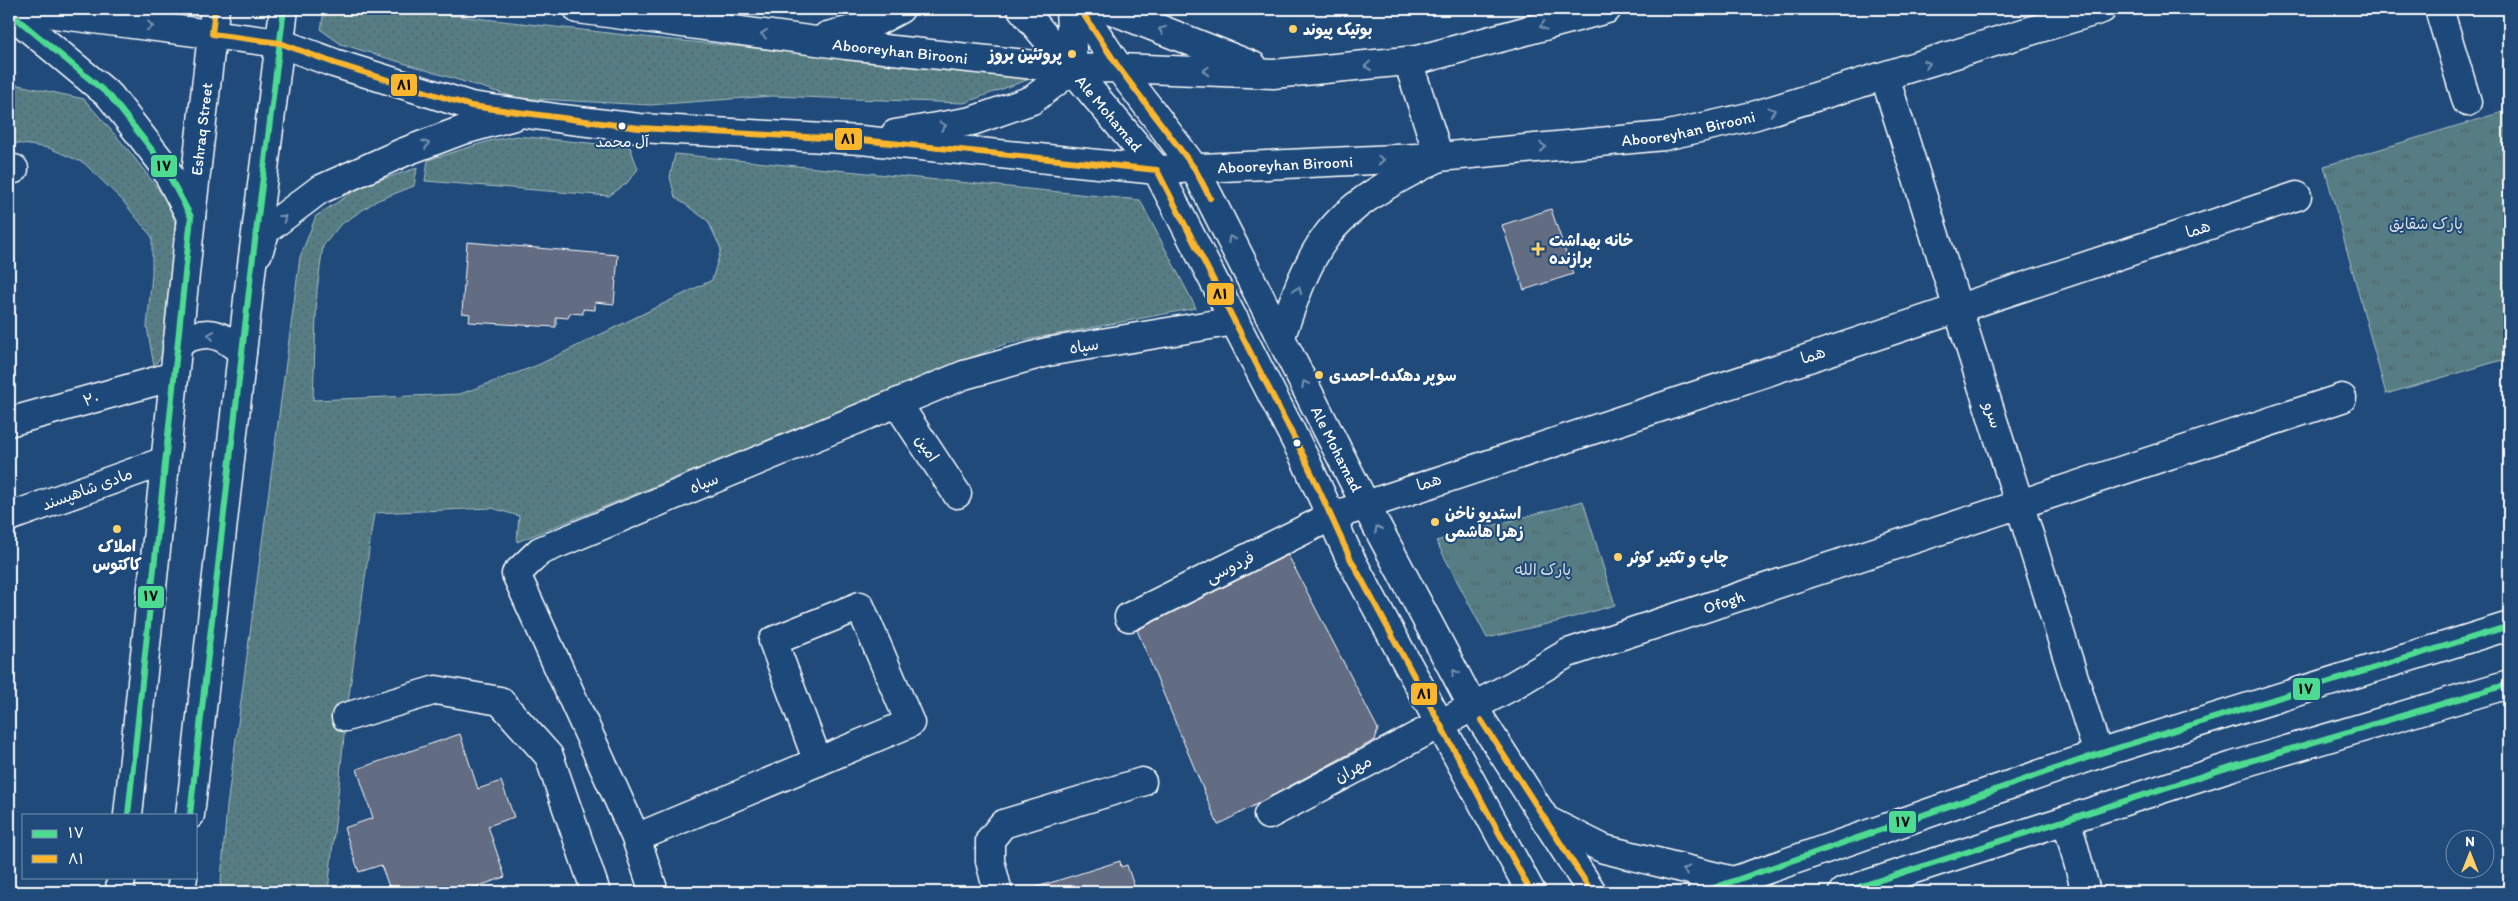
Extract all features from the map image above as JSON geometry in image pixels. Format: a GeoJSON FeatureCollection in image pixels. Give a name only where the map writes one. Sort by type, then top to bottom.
{"type":"FeatureCollection","features":[{"type":"Feature","properties":{"kind":"main road","name":"Abooreyhan Birooni"},"geometry":{"type":"LineString","coordinates":[[15,9],[214,21],[334,63],[471,106],[639,128],[861,140],[1157,170],[1440,157],[1664,136],[1753,116],[2102,9]]}},
{"type":"Feature","properties":{"kind":"main road"},"geometry":{"type":"LineString","coordinates":[[190,814],[250,273],[284,9]]}},
{"type":"Feature","properties":{"kind":"main road","name":"Abooreyhan Birooni"},"geometry":{"type":"LineString","coordinates":[[578,9],[807,40],[1073,69],[1119,68],[1273,74],[1408,61],[1607,9]]}},
{"type":"Feature","properties":{"kind":"main road"},"geometry":{"type":"LineString","coordinates":[[807,40],[868,26],[900,9]]}},
{"type":"Feature","properties":{"kind":"main road","name":"Ale Mohamad"},"geometry":{"type":"LineString","coordinates":[[1022,9],[1157,170],[1304,457],[1350,558],[1531,892]]}},
{"type":"Feature","properties":{"kind":"main road"},"geometry":{"type":"LineString","coordinates":[[861,140],[972,121],[1032,100],[1073,69],[1070,9]]}},
{"type":"Feature","properties":{"kind":"main road","name":"Ale Mohamad"},"geometry":{"type":"LineString","coordinates":[[1080,9],[1119,68],[1195,169],[1365,504],[1473,707],[1592,892]]}},
{"type":"Feature","properties":{"kind":"main road"},"geometry":{"type":"LineString","coordinates":[[1109,9],[1273,74]]}},
{"type":"Feature","properties":{"kind":"main road"},"geometry":{"type":"LineString","coordinates":[[2438,9],[2467,102]]}},
{"type":"Feature","properties":{"kind":"main road"},"geometry":{"type":"LineString","coordinates":[[9,12],[110,96],[163,164],[191,218]]}},
{"type":"Feature","properties":{"kind":"main road","name":"Eshraq Street"},"geometry":{"type":"LineString","coordinates":[[128,814],[191,218],[214,21]]}},
{"type":"Feature","properties":{"kind":"main road"},"geometry":{"type":"LineString","coordinates":[[1281,336],[1299,287],[1325,238],[1354,209],[1394,180],[1440,157],[1408,61]]}},
{"type":"Feature","properties":{"kind":"main road","name":"سرو"},"geometry":{"type":"LineString","coordinates":[[1885,77],[1959,307],[2098,754]]}},
{"type":"Feature","properties":{"kind":"main road"},"geometry":{"type":"LineString","coordinates":[[250,273],[266,230],[319,190],[420,146],[460,131],[523,113]]}},
{"type":"Feature","properties":{"kind":"main road","name":"هما"},"geometry":{"type":"LineString","coordinates":[[1330,517],[2297,196]]}},
{"type":"Feature","properties":{"kind":"main road","name":"سپاه"},"geometry":{"type":"LineString","coordinates":[[654,892],[636,838],[516,574],[540,550],[964,375],[1046,352],[1235,321]]}},
{"type":"Feature","properties":{"kind":"main road"},"geometry":{"type":"LineString","coordinates":[[178,343],[194,334],[212,334],[228,340],[242,352]]}},
{"type":"Feature","properties":{"kind":"main road","name":"۲۰"},"geometry":{"type":"LineString","coordinates":[[9,422],[174,376]]}},
{"type":"Feature","properties":{"kind":"main road","name":"Ofogh"},"geometry":{"type":"LineString","coordinates":[[1439,723],[1473,707],[1568,652],[2342,398]]}},
{"type":"Feature","properties":{"kind":"main road","name":"امین"},"geometry":{"type":"LineString","coordinates":[[897,403],[957,494]]}},
{"type":"Feature","properties":{"kind":"main road","name":"مادی شاهپسند"},"geometry":{"type":"LineString","coordinates":[[9,517],[165,461]]}},
{"type":"Feature","properties":{"kind":"main road","name":"فردوسی"},"geometry":{"type":"LineString","coordinates":[[1129,617],[1330,517]]}},
{"type":"Feature","properties":{"kind":"main road"},"geometry":{"type":"LineString","coordinates":[[636,838],[818,762],[910,723],[860,606],[773,641],[818,762]]}},
{"type":"Feature","properties":{"kind":"main road"},"geometry":{"type":"LineString","coordinates":[[1702,892],[2098,754],[2509,626]]}},
{"type":"Feature","properties":{"kind":"main road"},"geometry":{"type":"LineString","coordinates":[[1843,892],[2233,766],[2509,684]]}},
{"type":"Feature","properties":{"kind":"main road"},"geometry":{"type":"LineString","coordinates":[[346,717],[436,690],[500,702],[549,756],[596,892]]}},
{"type":"Feature","properties":{"kind":"main road","name":"مهران"},"geometry":{"type":"LineString","coordinates":[[1268,815],[1439,723]]}},
{"type":"Feature","properties":{"kind":"main road"},"geometry":{"type":"LineString","coordinates":[[998,892],[990,861],[990,840],[1003,824],[1142,782]]}},
{"type":"Feature","properties":{"kind":"main road"},"geometry":{"type":"LineString","coordinates":[[1545,820],[1604,849],[1734,881]]}},
{"type":"Feature","properties":{"kind":"main road"},"geometry":{"type":"LineString","coordinates":[[2066,821],[2086,892]]}},
{"type":"Feature","properties":{"kind":"main road"},"geometry":{"type":"LineString","coordinates":[[1502,839],[1507,892]]}},
{"type":"Feature","properties":{"kind":"main road"},"geometry":{"type":"LineString","coordinates":[[120,892],[121,878]]}},
{"type":"Feature","properties":{"kind":"main road"},"geometry":{"type":"LineString","coordinates":[[181,892],[183,878]]}},
{"type":"Feature","properties":{"kind":"green space"},"geometry":{"type":"Polygon","coordinates":[[[328,9],[396,9],[653,38],[1038,76],[964,103],[772,96],[650,105],[517,98],[341,44],[321,30],[324,11],[328,9]]]}},
{"type":"Feature","properties":{"kind":"green space"},"geometry":{"type":"Polygon","coordinates":[[[9,83],[84,99],[130,152],[168,202],[179,236],[166,350],[154,366],[147,327],[152,274],[152,237],[122,200],[84,163],[49,148],[9,142],[9,83]]]}},
{"type":"Feature","properties":{"kind":"green space","name":"پارک شقایق"},"geometry":{"type":"Polygon","coordinates":[[[2509,110],[2509,358],[2386,394],[2324,166],[2509,110]]]}},
{"type":"Feature","properties":{"kind":"green space"},"geometry":{"type":"Polygon","coordinates":[[[516,136],[630,147],[638,169],[627,183],[609,196],[425,181],[428,160],[489,141],[516,136]]]}},
{"type":"Feature","properties":{"kind":"green space"},"geometry":{"type":"Polygon","coordinates":[[[675,154],[1140,200],[1196,308],[1005,344],[517,542],[519,516],[492,508],[374,513],[346,717],[328,892],[220,892],[227,806],[300,257],[316,216],[364,185],[417,168],[414,186],[376,201],[340,225],[323,246],[317,290],[313,400],[460,394],[538,365],[712,280],[721,249],[708,221],[675,197],[670,177],[675,154]]]}},
{"type":"Feature","properties":{"kind":"green space","name":"پارک الله"},"geometry":{"type":"Polygon","coordinates":[[[1583,501],[1615,605],[1560,621],[1487,638],[1436,541],[1583,501]]]}},
{"type":"Feature","properties":{"kind":"building","name":"خانه بهداشت برازنده"},"geometry":{"type":"Polygon","coordinates":[[[1551,209],[1573,274],[1524,290],[1502,225],[1551,209]]]}},
{"type":"Feature","properties":{"kind":"building"},"geometry":{"type":"Polygon","coordinates":[[[467,242],[618,255],[614,304],[595,302],[595,310],[583,309],[583,314],[570,313],[568,318],[556,317],[556,327],[469,322],[470,314],[462,313],[467,242]]]}},
{"type":"Feature","properties":{"kind":"building"},"geometry":{"type":"Polygon","coordinates":[[[1288,555],[1378,729],[1375,740],[1218,825],[1137,630],[1288,555]]]}},
{"type":"Feature","properties":{"kind":"building"},"geometry":{"type":"Polygon","coordinates":[[[460,734],[478,789],[501,781],[514,817],[488,826],[505,877],[461,892],[391,892],[381,865],[359,872],[344,828],[373,818],[357,769],[460,734]]]}},
{"type":"Feature","properties":{"kind":"building"},"geometry":{"type":"Polygon","coordinates":[[[1120,861],[1121,867],[1127,865],[1136,892],[1038,892],[1037,887],[1120,861]]]}},
{"type":"Feature","properties":{"kind":"transit line","name":"۸۱"},"geometry":{"type":"LineString","coordinates":[[215,9],[212,34],[280,43],[334,63],[471,106],[639,128],[861,140],[1157,170],[1304,457],[1350,558],[1531,892]]}},
{"type":"Feature","properties":{"kind":"transit line","name":"۱۷"},"geometry":{"type":"LineString","coordinates":[[190,814],[251,273],[284,9]]}},
{"type":"Feature","properties":{"kind":"transit line","name":"۸۱"},"geometry":{"type":"LineString","coordinates":[[1080,9],[1119,68],[1195,169],[1210,198]]}},
{"type":"Feature","properties":{"kind":"transit line","name":"۱۷"},"geometry":{"type":"LineString","coordinates":[[9,12],[110,96],[163,164],[191,217],[128,814]]}},
{"type":"Feature","properties":{"kind":"transit line","name":"۱۷"},"geometry":{"type":"LineString","coordinates":[[1702,892],[2098,754],[2509,626]]}},
{"type":"Feature","properties":{"kind":"transit line","name":"۱۷"},"geometry":{"type":"LineString","coordinates":[[1843,892],[2233,766],[2509,684]]}},
{"type":"Feature","properties":{"kind":"transit line","name":"۸۱"},"geometry":{"type":"LineString","coordinates":[[1481,720],[1592,892]]}},
{"type":"Feature","properties":{"kind":"place","name":"بوتیک پیوند"},"geometry":{"type":"Point","coordinates":[1293,29]}},
{"type":"Feature","properties":{"kind":"place","name":"پروتئین بروز"},"geometry":{"type":"Point","coordinates":[1072,54]}},
{"type":"Feature","properties":{"kind":"place","name":"آل محمد"},"geometry":{"type":"Point","coordinates":[622,126]}},
{"type":"Feature","properties":{"kind":"place","name":"خانه بهداشت برازنده"},"geometry":{"type":"Point","coordinates":[1538,249]}},
{"type":"Feature","properties":{"kind":"place","name":"سوپر دهکده-احمدی"},"geometry":{"type":"Point","coordinates":[1319,375]}},
{"type":"Feature","properties":{"kind":"place","name":"استدیو ناخن زهرا هاشمی"},"geometry":{"type":"Point","coordinates":[1435,522]}},
{"type":"Feature","properties":{"kind":"place","name":"املاک کاکتوس"},"geometry":{"type":"Point","coordinates":[117,529]}},
{"type":"Feature","properties":{"kind":"place","name":"چاپ و تکثیر کوثر"},"geometry":{"type":"Point","coordinates":[1618,557]}}]}
